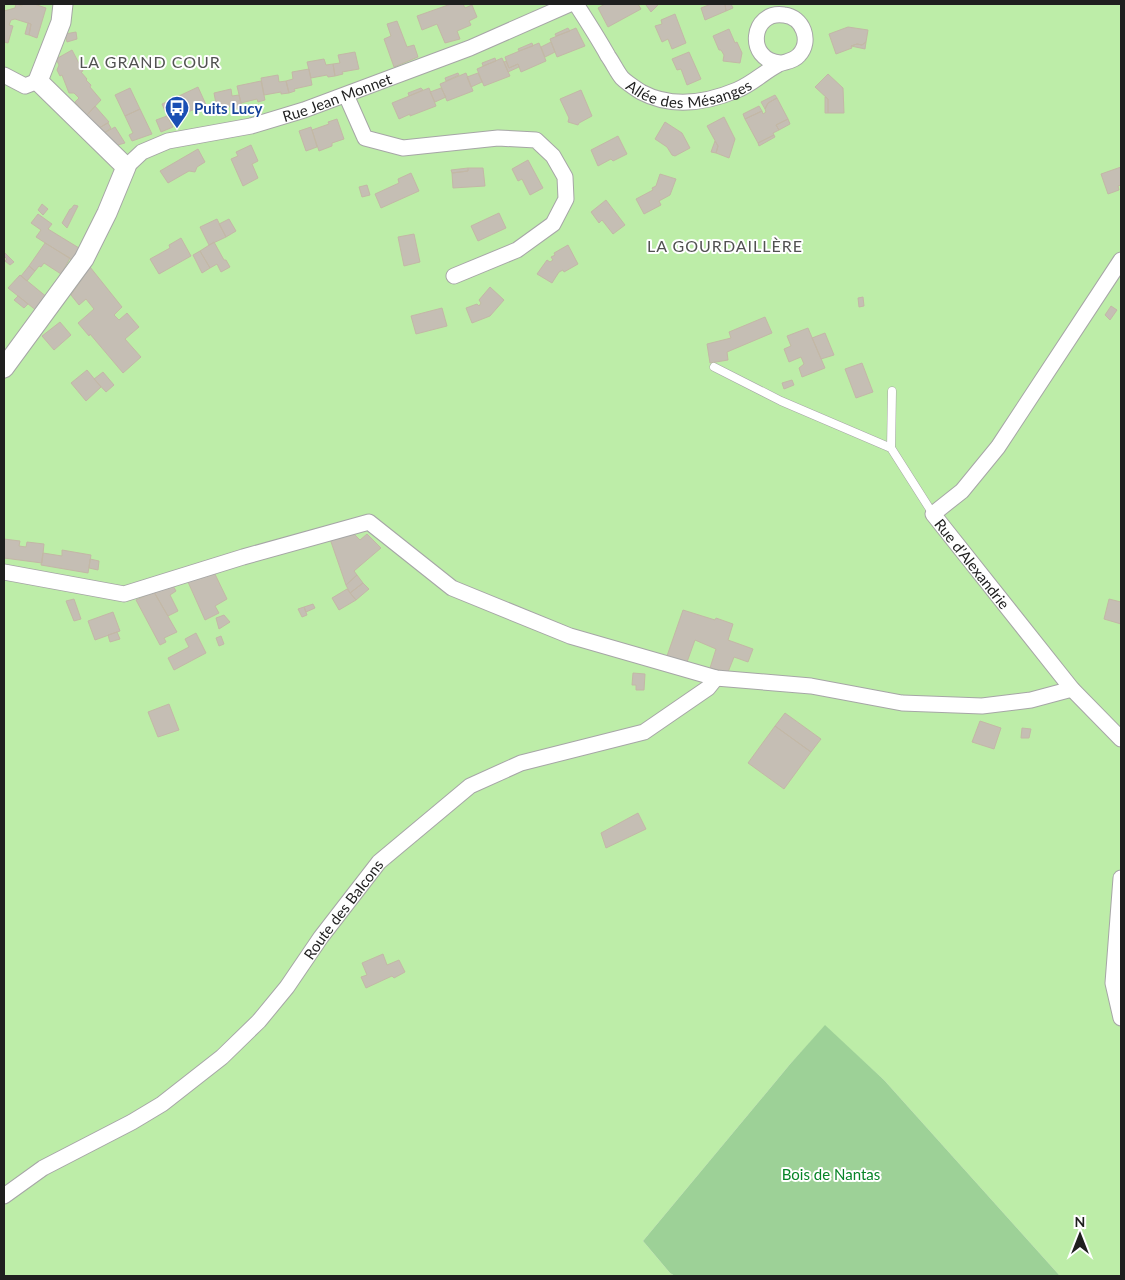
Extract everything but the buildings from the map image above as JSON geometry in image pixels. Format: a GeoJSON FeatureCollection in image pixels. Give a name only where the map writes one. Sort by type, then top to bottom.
{"type":"FeatureCollection","features":[{"type":"Feature","properties":{"kind":"street"},"geometry":{"type":"LineString","coordinates":[[4,75],[25,86],[38,81],[61,22],[62,4]]}},
{"type":"Feature","properties":{"kind":"street","name":"Rue Jean Monnet"},"geometry":{"type":"LineString","coordinates":[[4,368],[84,259],[107,213],[126,166],[142,152],[168,141],[251,126],[304,110],[470,48],[570,4]]}},
{"type":"Feature","properties":{"kind":"street","name":"Allée des Mésanges"},"geometry":{"type":"LineString","coordinates":[[576,4],[623,79],[641,92],[663,100],[687,103],[709,100],[737,90],[780,64]]}},
{"type":"Feature","properties":{"kind":"street"},"geometry":{"type":"LineString","coordinates":[[38,81],[126,166]]}},
{"type":"Feature","properties":{"kind":"street"},"geometry":{"type":"LineString","coordinates":[[346,95],[365,138],[403,148],[498,138],[536,140],[553,156],[565,177],[566,199],[553,224],[517,250],[454,276]]}},
{"type":"Feature","properties":{"kind":"street","name":"Rue d’Alexandrie"},"geometry":{"type":"LineString","coordinates":[[1121,260],[998,447],[962,491],[933,514],[1072,689],[1121,739]]}},
{"type":"Feature","properties":{"kind":"street"},"geometry":{"type":"LineString","coordinates":[[4,572],[124,594],[243,557],[369,522],[452,588],[570,636],[716,678],[811,686],[902,703],[982,706],[1031,700],[1072,689]]}},
{"type":"Feature","properties":{"kind":"street","name":"Route des Balcons"},"geometry":{"type":"LineString","coordinates":[[4,1196],[44,1168],[132,1122],[162,1104],[222,1058],[259,1021],[287,987],[321,936],[379,862],[470,786],[521,763],[644,732],[708,688],[716,678]]}},
{"type":"Feature","properties":{"kind":"street"},"geometry":{"type":"LineString","coordinates":[[1121,878],[1113,982],[1121,1018]]}},
{"type":"Feature","properties":{"kind":"lane"},"geometry":{"type":"LineString","coordinates":[[714,367],[781,401],[890,448],[933,514]]}},
{"type":"Feature","properties":{"kind":"lane"},"geometry":{"type":"LineString","coordinates":[[890,448],[892,390]]}},
{"type":"Feature","properties":{"kind":"green space"},"geometry":{"type":"Polygon","coordinates":[[[4,4],[1121,4],[1121,1276],[1060,1276],[884,1080],[825,1026],[791,1063],[643,1241],[670,1273],[675,1276],[4,1276],[4,4]]]}},
{"type":"Feature","properties":{"kind":"green space","name":"Bois de Nantas"},"geometry":{"type":"Polygon","coordinates":[[[825,1025],[884,1080],[1060,1276],[675,1276],[670,1273],[643,1241],[791,1063],[825,1025]]]}},
{"type":"Feature","properties":{"kind":"place","name":"Puits Lucy"},"geometry":{"type":"Point","coordinates":[177,129]}},
{"type":"Feature","properties":{"kind":"district","name":"LA GRAND COUR"},"geometry":{"type":"Point","coordinates":[150,61]}},
{"type":"Feature","properties":{"kind":"district","name":"LA GOURDAILLÈRE"},"geometry":{"type":"Point","coordinates":[725,245]}}]}
